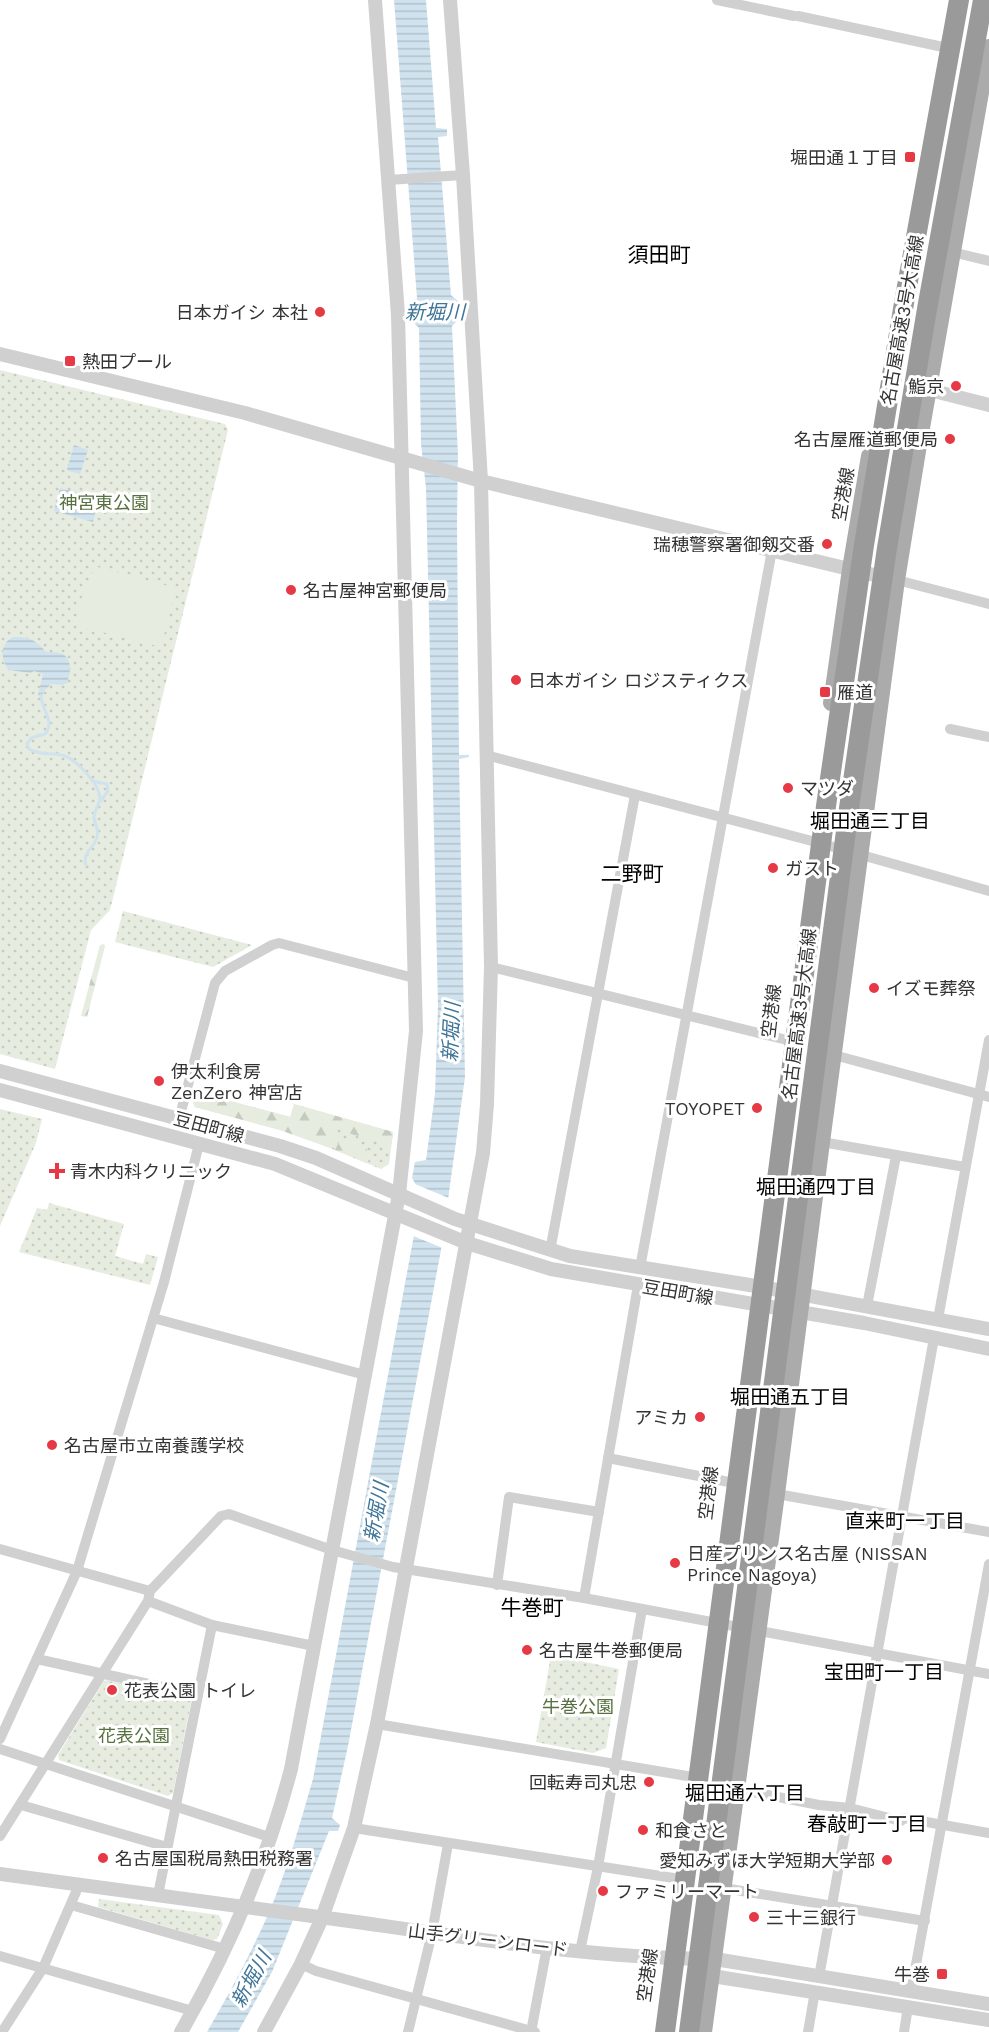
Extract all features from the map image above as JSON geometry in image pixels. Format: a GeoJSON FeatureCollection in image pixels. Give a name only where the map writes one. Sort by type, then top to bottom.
{"type":"FeatureCollection","features":[{"type":"Feature","properties":{"kind":"highway","name":"名古屋高速3号大高線"},"geometry":{"type":"LineString","coordinates":[[665,2032],[826,806],[860,569],[904,303],[959,0]]}},
{"type":"Feature","properties":{"kind":"highway"},"geometry":{"type":"LineString","coordinates":[[849,808],[854,710],[895,436],[973,0]]}},
{"type":"Feature","properties":{"kind":"highway","name":"名古屋高速3号大高線"},"geometry":{"type":"LineString","coordinates":[[689,2032],[849,808],[906,431],[983,0]]}},
{"type":"Feature","properties":{"kind":"highway"},"geometry":{"type":"LineString","coordinates":[[676,1903],[721,1700],[766,1369],[791,1130]]}},
{"type":"Feature","properties":{"kind":"main road","name":"空港線"},"geometry":{"type":"LineString","coordinates":[[659,2032],[729,1482],[755,1305],[812,841],[850,570],[951,0]]}},
{"type":"Feature","properties":{"kind":"main road"},"geometry":{"type":"LineString","coordinates":[[704,2032],[897,580],[988,53]]}},
{"type":"Feature","properties":{"kind":"street"},"geometry":{"type":"LineString","coordinates":[[181,2032],[225,1949],[251,1908],[269,1837],[291,1769],[399,1194],[416,1031],[408,460],[398,315],[394,180],[375,0]]}},
{"type":"Feature","properties":{"kind":"street"},"geometry":{"type":"LineString","coordinates":[[264,2032],[302,1964],[322,1918],[354,1828],[377,1724],[400,1569],[467,1243],[483,1153],[487,1104],[491,967],[486,755],[475,479],[457,176],[450,0]]}},
{"type":"Feature","properties":{"kind":"street"},"geometry":{"type":"LineString","coordinates":[[717,0],[774,6],[796,16],[943,47]]}},
{"type":"Feature","properties":{"kind":"street"},"geometry":{"type":"LineString","coordinates":[[394,180],[457,176]]}},
{"type":"Feature","properties":{"kind":"street"},"geometry":{"type":"LineString","coordinates":[[952,252],[989,261]]}},
{"type":"Feature","properties":{"kind":"street"},"geometry":{"type":"LineString","coordinates":[[0,354],[245,413],[475,479],[989,604]]}},
{"type":"Feature","properties":{"kind":"street"},"geometry":{"type":"LineString","coordinates":[[930,390],[989,405]]}},
{"type":"Feature","properties":{"kind":"street"},"geometry":{"type":"LineString","coordinates":[[640,1268],[772,550]]}},
{"type":"Feature","properties":{"kind":"street"},"geometry":{"type":"LineString","coordinates":[[950,729],[989,737]]}},
{"type":"Feature","properties":{"kind":"street"},"geometry":{"type":"LineString","coordinates":[[486,755],[812,841],[989,891]]}},
{"type":"Feature","properties":{"kind":"street"},"geometry":{"type":"LineString","coordinates":[[550,1251],[635,795]]}},
{"type":"Feature","properties":{"kind":"street"},"geometry":{"type":"LineString","coordinates":[[179,1119],[215,983],[225,971],[272,945],[279,944],[414,978]]}},
{"type":"Feature","properties":{"kind":"street"},"geometry":{"type":"LineString","coordinates":[[491,967],[787,1041]]}},
{"type":"Feature","properties":{"kind":"street"},"geometry":{"type":"LineString","coordinates":[[938,1319],[965,1167],[984,1095],[989,1040]]}},
{"type":"Feature","properties":{"kind":"street"},"geometry":{"type":"LineString","coordinates":[[834,1055],[984,1095]]}},
{"type":"Feature","properties":{"kind":"street","name":"豆田町線"},"geometry":{"type":"LineString","coordinates":[[0,1071],[280,1146],[316,1158],[455,1219],[550,1251],[803,1294],[989,1329]]}},
{"type":"Feature","properties":{"kind":"street","name":"豆田町線"},"geometry":{"type":"LineString","coordinates":[[0,1090],[275,1164],[467,1243],[551,1269],[864,1323],[989,1349]]}},
{"type":"Feature","properties":{"kind":"street"},"geometry":{"type":"LineString","coordinates":[[822,1142],[965,1167]]}},
{"type":"Feature","properties":{"kind":"street"},"geometry":{"type":"LineString","coordinates":[[0,1739],[77,1571],[153,1318],[199,1144]]}},
{"type":"Feature","properties":{"kind":"street"},"geometry":{"type":"LineString","coordinates":[[867,1306],[896,1156]]}},
{"type":"Feature","properties":{"kind":"street"},"geometry":{"type":"LineString","coordinates":[[584,1598],[638,1285]]}},
{"type":"Feature","properties":{"kind":"street"},"geometry":{"type":"LineString","coordinates":[[153,1318],[364,1375]]}},
{"type":"Feature","properties":{"kind":"street"},"geometry":{"type":"LineString","coordinates":[[819,1977],[934,1338]]}},
{"type":"Feature","properties":{"kind":"street"},"geometry":{"type":"LineString","coordinates":[[608,1458],[729,1482]]}},
{"type":"Feature","properties":{"kind":"street"},"geometry":{"type":"LineString","coordinates":[[777,1494],[989,1533]]}},
{"type":"Feature","properties":{"kind":"street"},"geometry":{"type":"LineString","coordinates":[[497,1585],[509,1497],[599,1512]]}},
{"type":"Feature","properties":{"kind":"street"},"geometry":{"type":"LineString","coordinates":[[0,1836],[103,1674],[149,1596],[221,1516],[229,1514],[347,1555],[400,1569],[584,1598],[989,1674]]}},
{"type":"Feature","properties":{"kind":"street"},"geometry":{"type":"LineString","coordinates":[[0,1549],[77,1571],[149,1596],[212,1625],[314,1646]]}},
{"type":"Feature","properties":{"kind":"street"},"geometry":{"type":"LineString","coordinates":[[911,1992],[989,1563]]}},
{"type":"Feature","properties":{"kind":"street"},"geometry":{"type":"LineString","coordinates":[[580,1951],[598,1867],[642,1610]]}},
{"type":"Feature","properties":{"kind":"street"},"geometry":{"type":"LineString","coordinates":[[158,1895],[212,1625]]}},
{"type":"Feature","properties":{"kind":"street"},"geometry":{"type":"LineString","coordinates":[[37,1659],[198,1695]]}},
{"type":"Feature","properties":{"kind":"street"},"geometry":{"type":"LineString","coordinates":[[377,1724],[693,1777]]}},
{"type":"Feature","properties":{"kind":"street"},"geometry":{"type":"LineString","coordinates":[[0,1749],[269,1837]]}},
{"type":"Feature","properties":{"kind":"street"},"geometry":{"type":"LineString","coordinates":[[737,1789],[819,1805],[850,1808],[901,1821],[904,1818],[989,1833]]}},
{"type":"Feature","properties":{"kind":"street"},"geometry":{"type":"LineString","coordinates":[[21,1805],[167,1847]]}},
{"type":"Feature","properties":{"kind":"street"},"geometry":{"type":"LineString","coordinates":[[354,1828],[680,1879]]}},
{"type":"Feature","properties":{"kind":"street"},"geometry":{"type":"LineString","coordinates":[[408,2032],[432,1933],[448,1844]]}},
{"type":"Feature","properties":{"kind":"street","name":"山手グリーンロード"},"geometry":{"type":"LineString","coordinates":[[0,1874],[432,1933],[669,1959],[815,1991],[989,2020]]}},
{"type":"Feature","properties":{"kind":"street"},"geometry":{"type":"LineString","coordinates":[[2,2032],[43,1968],[79,1885]]}},
{"type":"Feature","properties":{"kind":"street"},"geometry":{"type":"LineString","coordinates":[[724,1888],[925,1921]]}},
{"type":"Feature","properties":{"kind":"street"},"geometry":{"type":"LineString","coordinates":[[71,1905],[225,1949]]}},
{"type":"Feature","properties":{"kind":"street"},"geometry":{"type":"LineString","coordinates":[[302,1964],[316,1971],[532,2032],[547,1947]]}},
{"type":"Feature","properties":{"kind":"street"},"geometry":{"type":"LineString","coordinates":[[0,1956],[193,2011]]}},
{"type":"Feature","properties":{"kind":"street","name":"山手グリーンロード"},"geometry":{"type":"LineString","coordinates":[[713,1968],[819,1977],[989,2004]]}},
{"type":"Feature","properties":{"kind":"street"},"geometry":{"type":"LineString","coordinates":[[808,2032],[815,1991]]}},
{"type":"Feature","properties":{"kind":"street"},"geometry":{"type":"LineString","coordinates":[[904,2032],[908,2007]]}},
{"type":"Feature","properties":{"kind":"green space","name":"神宮東公園"},"geometry":{"type":"Polygon","coordinates":[[[0,370],[225,424],[228,430],[110,910],[91,930],[55,1069],[0,1054],[0,370]]]}},
{"type":"Feature","properties":{"kind":"green space"},"geometry":{"type":"Polygon","coordinates":[[[94,566],[176,588],[161,647],[78,626],[82,613],[78,611],[86,582],[90,582],[94,566]]]}},
{"type":"Feature","properties":{"kind":"green space"},"geometry":{"type":"Polygon","coordinates":[[[123,911],[252,945],[213,967],[115,942],[123,911]]]}},
{"type":"Feature","properties":{"kind":"green space"},"geometry":{"type":"Polygon","coordinates":[[[104,944],[87,1017],[81,1016],[100,945],[104,944]]]}},
{"type":"Feature","properties":{"kind":"green space"},"geometry":{"type":"Polygon","coordinates":[[[196,1092],[291,1117],[294,1104],[393,1132],[389,1164],[381,1169],[280,1130],[195,1107],[193,1102],[196,1092]]]}},
{"type":"Feature","properties":{"kind":"green space"},"geometry":{"type":"Polygon","coordinates":[[[196,1092],[290,1117],[294,1104],[393,1132],[391,1147],[338,1129],[330,1148],[280,1130],[195,1107],[193,1102],[196,1092]]]}},
{"type":"Feature","properties":{"kind":"green space"},"geometry":{"type":"Polygon","coordinates":[[[0,1109],[42,1119],[36,1143],[0,1226],[0,1109]]]}},
{"type":"Feature","properties":{"kind":"green space"},"geometry":{"type":"Polygon","coordinates":[[[346,1139],[365,1146],[371,1158],[366,1163],[335,1150],[339,1142],[346,1139]]]}},
{"type":"Feature","properties":{"kind":"green space"},"geometry":{"type":"Polygon","coordinates":[[[49,1203],[124,1224],[115,1256],[143,1264],[146,1254],[158,1257],[150,1285],[19,1252],[37,1208],[47,1210],[49,1203]]]}},
{"type":"Feature","properties":{"kind":"green space","name":"牛巻公園"},"geometry":{"type":"Polygon","coordinates":[[[551,1655],[619,1669],[606,1748],[593,1753],[536,1742],[551,1655]]]}},
{"type":"Feature","properties":{"kind":"green space","name":"花表公園"},"geometry":{"type":"Polygon","coordinates":[[[104,1681],[189,1698],[191,1702],[173,1793],[168,1796],[59,1760],[58,1755],[104,1681]]]}},
{"type":"Feature","properties":{"kind":"green space"},"geometry":{"type":"Polygon","coordinates":[[[99,1899],[219,1915],[223,1924],[217,1939],[212,1940],[98,1907],[99,1899]]]}},
{"type":"Feature","properties":{"kind":"water","name":"新堀川"},"geometry":{"type":"Polygon","coordinates":[[[394,0],[426,0],[436,128],[447,129],[447,136],[438,137],[451,295],[459,302],[460,318],[452,326],[458,455],[459,755],[469,755],[469,757],[459,759],[465,1077],[441,1250],[348,1746],[332,1818],[340,1825],[338,1831],[329,1831],[272,1972],[238,2032],[207,2032],[270,1910],[288,1862],[313,1779],[414,1235],[416,1185],[412,1178],[415,1162],[426,1160],[435,1094],[438,1006],[426,488],[421,444],[419,328],[413,322],[412,304],[417,298],[394,0]]]}},
{"type":"Feature","properties":{"kind":"water"},"geometry":{"type":"Polygon","coordinates":[[[74,445],[88,450],[80,474],[67,469],[74,445]]]}},
{"type":"Feature","properties":{"kind":"water"},"geometry":{"type":"Polygon","coordinates":[[[60,488],[99,498],[93,522],[54,511],[60,488]]]}},
{"type":"Feature","properties":{"kind":"water"},"geometry":{"type":"Polygon","coordinates":[[[13,637],[31,640],[45,651],[64,655],[70,666],[67,683],[51,684],[42,696],[38,695],[43,674],[34,671],[31,673],[9,670],[6,666],[3,656],[4,647],[13,637]]]}},
{"type":"Feature","properties":{"kind":"pier"},"geometry":{"type":"Polygon","coordinates":[[[415,1184],[451,1199],[445,1249],[411,1235],[415,1184]]]}},
{"type":"Feature","properties":{"kind":"waterway"},"geometry":{"type":"LineString","coordinates":[[41,695],[49,725],[45,734],[31,738],[27,744],[29,749],[70,758],[86,773],[99,792],[100,799],[94,815],[98,834],[87,854],[86,865]]}},
{"type":"Feature","properties":{"kind":"waterway"},"geometry":{"type":"LineString","coordinates":[[93,781],[107,784],[108,791],[100,802]]}},
{"type":"Feature","properties":{"kind":"place","name":"堀田通１丁目"},"geometry":{"type":"Point","coordinates":[910,157]}},
{"type":"Feature","properties":{"kind":"place","name":"日本ガイシ 本社"},"geometry":{"type":"Point","coordinates":[320,312]}},
{"type":"Feature","properties":{"kind":"place","name":"熱田プール"},"geometry":{"type":"Point","coordinates":[70,361]}},
{"type":"Feature","properties":{"kind":"place","name":"鮨京"},"geometry":{"type":"Point","coordinates":[956,386]}},
{"type":"Feature","properties":{"kind":"place","name":"名古屋雁道郵便局"},"geometry":{"type":"Point","coordinates":[950,439]}},
{"type":"Feature","properties":{"kind":"place","name":"瑞穂警察署御剱交番"},"geometry":{"type":"Point","coordinates":[827,544]}},
{"type":"Feature","properties":{"kind":"place","name":"名古屋神宮郵便局"},"geometry":{"type":"Point","coordinates":[291,590]}},
{"type":"Feature","properties":{"kind":"place","name":"日本ガイシ ロジスティクス"},"geometry":{"type":"Point","coordinates":[516,680]}},
{"type":"Feature","properties":{"kind":"place","name":"雁道"},"geometry":{"type":"Point","coordinates":[825,692]}},
{"type":"Feature","properties":{"kind":"place","name":"マツダ"},"geometry":{"type":"Point","coordinates":[788,788]}},
{"type":"Feature","properties":{"kind":"place","name":"ガスト"},"geometry":{"type":"Point","coordinates":[773,868]}},
{"type":"Feature","properties":{"kind":"place","name":"イズモ葬祭"},"geometry":{"type":"Point","coordinates":[874,988]}},
{"type":"Feature","properties":{"kind":"place","name":"伊太利食房 ZenZero 神宮店"},"geometry":{"type":"Point","coordinates":[159,1081]}},
{"type":"Feature","properties":{"kind":"place","name":"TOYOPET"},"geometry":{"type":"Point","coordinates":[757,1108]}},
{"type":"Feature","properties":{"kind":"place","name":"青木内科クリニック"},"geometry":{"type":"Point","coordinates":[57,1171]}},
{"type":"Feature","properties":{"kind":"place","name":"アミカ"},"geometry":{"type":"Point","coordinates":[700,1417]}},
{"type":"Feature","properties":{"kind":"place","name":"名古屋市立南養護学校"},"geometry":{"type":"Point","coordinates":[52,1445]}},
{"type":"Feature","properties":{"kind":"place","name":"日産プリンス名古屋 (NISSAN Prince Nagoya)"},"geometry":{"type":"Point","coordinates":[675,1563]}},
{"type":"Feature","properties":{"kind":"place","name":"名古屋牛巻郵便局"},"geometry":{"type":"Point","coordinates":[527,1650]}},
{"type":"Feature","properties":{"kind":"place","name":"花表公園 トイレ"},"geometry":{"type":"Point","coordinates":[112,1690]}},
{"type":"Feature","properties":{"kind":"place","name":"回転寿司丸忠"},"geometry":{"type":"Point","coordinates":[649,1782]}},
{"type":"Feature","properties":{"kind":"place","name":"和食さと"},"geometry":{"type":"Point","coordinates":[643,1830]}},
{"type":"Feature","properties":{"kind":"place","name":"名古屋国税局熱田税務署"},"geometry":{"type":"Point","coordinates":[103,1858]}},
{"type":"Feature","properties":{"kind":"place","name":"愛知みずほ大学短期大学部"},"geometry":{"type":"Point","coordinates":[887,1860]}},
{"type":"Feature","properties":{"kind":"place","name":"ファミリーマート"},"geometry":{"type":"Point","coordinates":[603,1891]}},
{"type":"Feature","properties":{"kind":"place","name":"三十三銀行"},"geometry":{"type":"Point","coordinates":[754,1917]}},
{"type":"Feature","properties":{"kind":"place","name":"牛巻"},"geometry":{"type":"Point","coordinates":[942,1974]}},
{"type":"Feature","properties":{"kind":"district","name":"須田町"},"geometry":{"type":"Point","coordinates":[659,254]}},
{"type":"Feature","properties":{"kind":"district","name":"堀田通三丁目"},"geometry":{"type":"Point","coordinates":[870,821]}},
{"type":"Feature","properties":{"kind":"district","name":"二野町"},"geometry":{"type":"Point","coordinates":[632,873]}},
{"type":"Feature","properties":{"kind":"district","name":"堀田通四丁目"},"geometry":{"type":"Point","coordinates":[816,1187]}},
{"type":"Feature","properties":{"kind":"district","name":"堀田通五丁目"},"geometry":{"type":"Point","coordinates":[790,1397]}},
{"type":"Feature","properties":{"kind":"district","name":"直来町一丁目"},"geometry":{"type":"Point","coordinates":[905,1521]}},
{"type":"Feature","properties":{"kind":"district","name":"牛巻町"},"geometry":{"type":"Point","coordinates":[532,1607]}},
{"type":"Feature","properties":{"kind":"district","name":"宝田町一丁目"},"geometry":{"type":"Point","coordinates":[884,1672]}},
{"type":"Feature","properties":{"kind":"district","name":"堀田通六丁目"},"geometry":{"type":"Point","coordinates":[745,1793]}},
{"type":"Feature","properties":{"kind":"district","name":"春敲町一丁目"},"geometry":{"type":"Point","coordinates":[867,1824]}}]}
